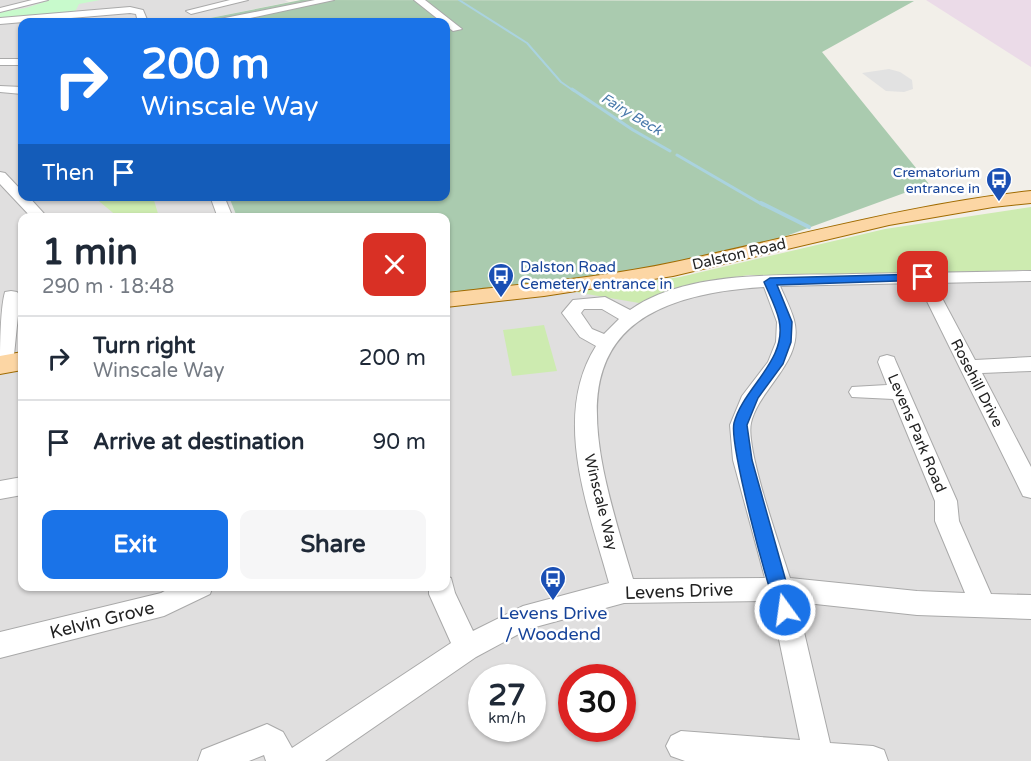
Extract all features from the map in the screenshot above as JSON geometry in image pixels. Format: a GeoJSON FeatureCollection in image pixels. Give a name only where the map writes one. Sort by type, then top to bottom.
{"type":"FeatureCollection","features":[{"type":"Feature","properties":{"kind":"main road","name":"Dalston Road"},"geometry":{"type":"LineString","coordinates":[[450,300],[544,289],[673,269],[889,219],[1031,196]]}},
{"type":"Feature","properties":{"kind":"street"},"geometry":{"type":"LineString","coordinates":[[0,10],[43,0]]}},
{"type":"Feature","properties":{"kind":"street"},"geometry":{"type":"LineString","coordinates":[[191,11],[243,0],[256,9]]}},
{"type":"Feature","properties":{"kind":"street"},"geometry":{"type":"LineString","coordinates":[[240,18],[329,0]]}},
{"type":"Feature","properties":{"kind":"street"},"geometry":{"type":"LineString","coordinates":[[419,0],[443,18]]}},
{"type":"Feature","properties":{"kind":"street"},"geometry":{"type":"LineString","coordinates":[[133,10],[141,1]]}},
{"type":"Feature","properties":{"kind":"street"},"geometry":{"type":"LineString","coordinates":[[82,18],[133,10],[141,12],[143,18]]}},
{"type":"Feature","properties":{"kind":"street"},"geometry":{"type":"LineString","coordinates":[[0,21],[18,20]]}},
{"type":"Feature","properties":{"kind":"street"},"geometry":{"type":"LineString","coordinates":[[450,24],[457,29]]}},
{"type":"Feature","properties":{"kind":"street"},"geometry":{"type":"LineString","coordinates":[[0,62],[18,62]]}},
{"type":"Feature","properties":{"kind":"street"},"geometry":{"type":"LineString","coordinates":[[2,178],[18,174]]}},
{"type":"Feature","properties":{"kind":"street"},"geometry":{"type":"LineString","coordinates":[[2,178],[18,194]]}},
{"type":"Feature","properties":{"kind":"street"},"geometry":{"type":"LineString","coordinates":[[24,201],[36,213]]}},
{"type":"Feature","properties":{"kind":"street","name":"Winscale Way"},"geometry":{"type":"LineString","coordinates":[[624,591],[589,461],[585,421],[588,385],[598,356],[606,343],[631,318],[669,297],[716,286],[753,281],[1031,276]]}},
{"type":"Feature","properties":{"kind":"street","name":"Rosehill Drive"},"geometry":{"type":"LineString","coordinates":[[923,277],[1031,489]]}},
{"type":"Feature","properties":{"kind":"street"},"geometry":{"type":"LineString","coordinates":[[770,282],[786,322],[785,342],[777,364],[752,396],[740,425],[744,460],[781,589],[818,756]]}},
{"type":"Feature","properties":{"kind":"street"},"geometry":{"type":"LineString","coordinates":[[8,364],[11,296]]}},
{"type":"Feature","properties":{"kind":"street"},"geometry":{"type":"LineString","coordinates":[[606,343],[586,333],[571,313],[579,304],[605,303],[631,318]]}},
{"type":"Feature","properties":{"kind":"street","name":"Levens Park Road"},"geometry":{"type":"LineString","coordinates":[[887,362],[946,501],[947,521],[983,605]]}},
{"type":"Feature","properties":{"kind":"street"},"geometry":{"type":"LineString","coordinates":[[969,367],[1031,364]]}},
{"type":"Feature","properties":{"kind":"street"},"geometry":{"type":"LineString","coordinates":[[859,392],[900,392]]}},
{"type":"Feature","properties":{"kind":"street"},"geometry":{"type":"LineString","coordinates":[[0,490],[18,487]]}},
{"type":"Feature","properties":{"kind":"street","name":"Levens Drive"},"geometry":{"type":"LineString","coordinates":[[299,761],[467,648],[523,618],[624,591],[781,589],[916,603],[1031,607]]}},
{"type":"Feature","properties":{"kind":"street","name":"Kelvin Grove"},"geometry":{"type":"LineString","coordinates":[[0,645],[164,604],[191,591]]}},
{"type":"Feature","properties":{"kind":"street"},"geometry":{"type":"LineString","coordinates":[[442,591],[467,648]]}},
{"type":"Feature","properties":{"kind":"street"},"geometry":{"type":"LineString","coordinates":[[213,761],[267,739],[273,741],[281,761]]}},
{"type":"Feature","properties":{"kind":"street"},"geometry":{"type":"LineString","coordinates":[[681,747],[873,761]]}},
{"type":"Feature","properties":{"kind":"shaded area"},"geometry":{"type":"Polygon","coordinates":[[[0,0],[285,0],[289,2],[210,18],[18,18],[18,201],[231,201],[235,213],[18,213],[18,591],[450,591],[450,298],[556,286],[632,301],[747,277],[1031,273],[1031,761],[0,761],[0,0]]]}},
{"type":"Feature","properties":{"kind":"shaded area"},"geometry":{"type":"Polygon","coordinates":[[[926,0],[1031,0],[1031,67],[926,0]]]}},
{"type":"Feature","properties":{"kind":"shaded area"},"geometry":{"type":"Polygon","coordinates":[[[889,69],[900,72],[912,80],[913,89],[904,92],[886,91],[862,73],[889,69]]]}},
{"type":"Feature","properties":{"kind":"green space"},"geometry":{"type":"Polygon","coordinates":[[[50,0],[100,0],[79,4],[75,12],[0,20],[0,12],[26,8],[50,0]]]}},
{"type":"Feature","properties":{"kind":"green space"},"geometry":{"type":"Polygon","coordinates":[[[301,0],[914,1],[822,52],[929,184],[734,255],[513,292],[450,298],[450,213],[235,213],[231,201],[450,201],[450,18],[210,18],[301,0]]]}},
{"type":"Feature","properties":{"kind":"green space"},"geometry":{"type":"Polygon","coordinates":[[[99,201],[154,201],[158,213],[113,213],[99,201]]]}},
{"type":"Feature","properties":{"kind":"green space"},"geometry":{"type":"Polygon","coordinates":[[[1031,207],[1031,270],[749,275],[695,283],[639,303],[575,292],[680,277],[885,229],[1031,207]]]}},
{"type":"Feature","properties":{"kind":"green space"},"geometry":{"type":"Polygon","coordinates":[[[544,325],[557,371],[512,376],[503,330],[544,325]]]}},
{"type":"Feature","properties":{"kind":"waterway","name":"Fairy Beck"},"geometry":{"type":"LineString","coordinates":[[459,0],[527,43],[561,82],[574,91]]}},
{"type":"Feature","properties":{"kind":"waterway","name":"Fairy Beck"},"geometry":{"type":"LineString","coordinates":[[572,89],[633,130],[670,151]]}},
{"type":"Feature","properties":{"kind":"waterway","name":"Fairy Beck"},"geometry":{"type":"LineString","coordinates":[[677,155],[763,205]]}},
{"type":"Feature","properties":{"kind":"waterway","name":"Fairy Beck"},"geometry":{"type":"LineString","coordinates":[[761,203],[809,227]]}},
{"type":"Feature","properties":{"kind":"place","name":"Crematorium entrance in"},"geometry":{"type":"Point","coordinates":[999,203]}},
{"type":"Feature","properties":{"kind":"place","name":"Dalston Road Cemetery entrance in"},"geometry":{"type":"Point","coordinates":[501,299]}},
{"type":"Feature","properties":{"kind":"place","name":"Levens Drive / Woodend"},"geometry":{"type":"Point","coordinates":[553,602]}},
{"type":"Feature","properties":{"kind":"route"},"geometry":{"type":"LineString","coordinates":[[785,610],[744,460],[740,425],[752,396],[777,364],[785,342],[786,322],[770,282],[923,277]]}}]}
